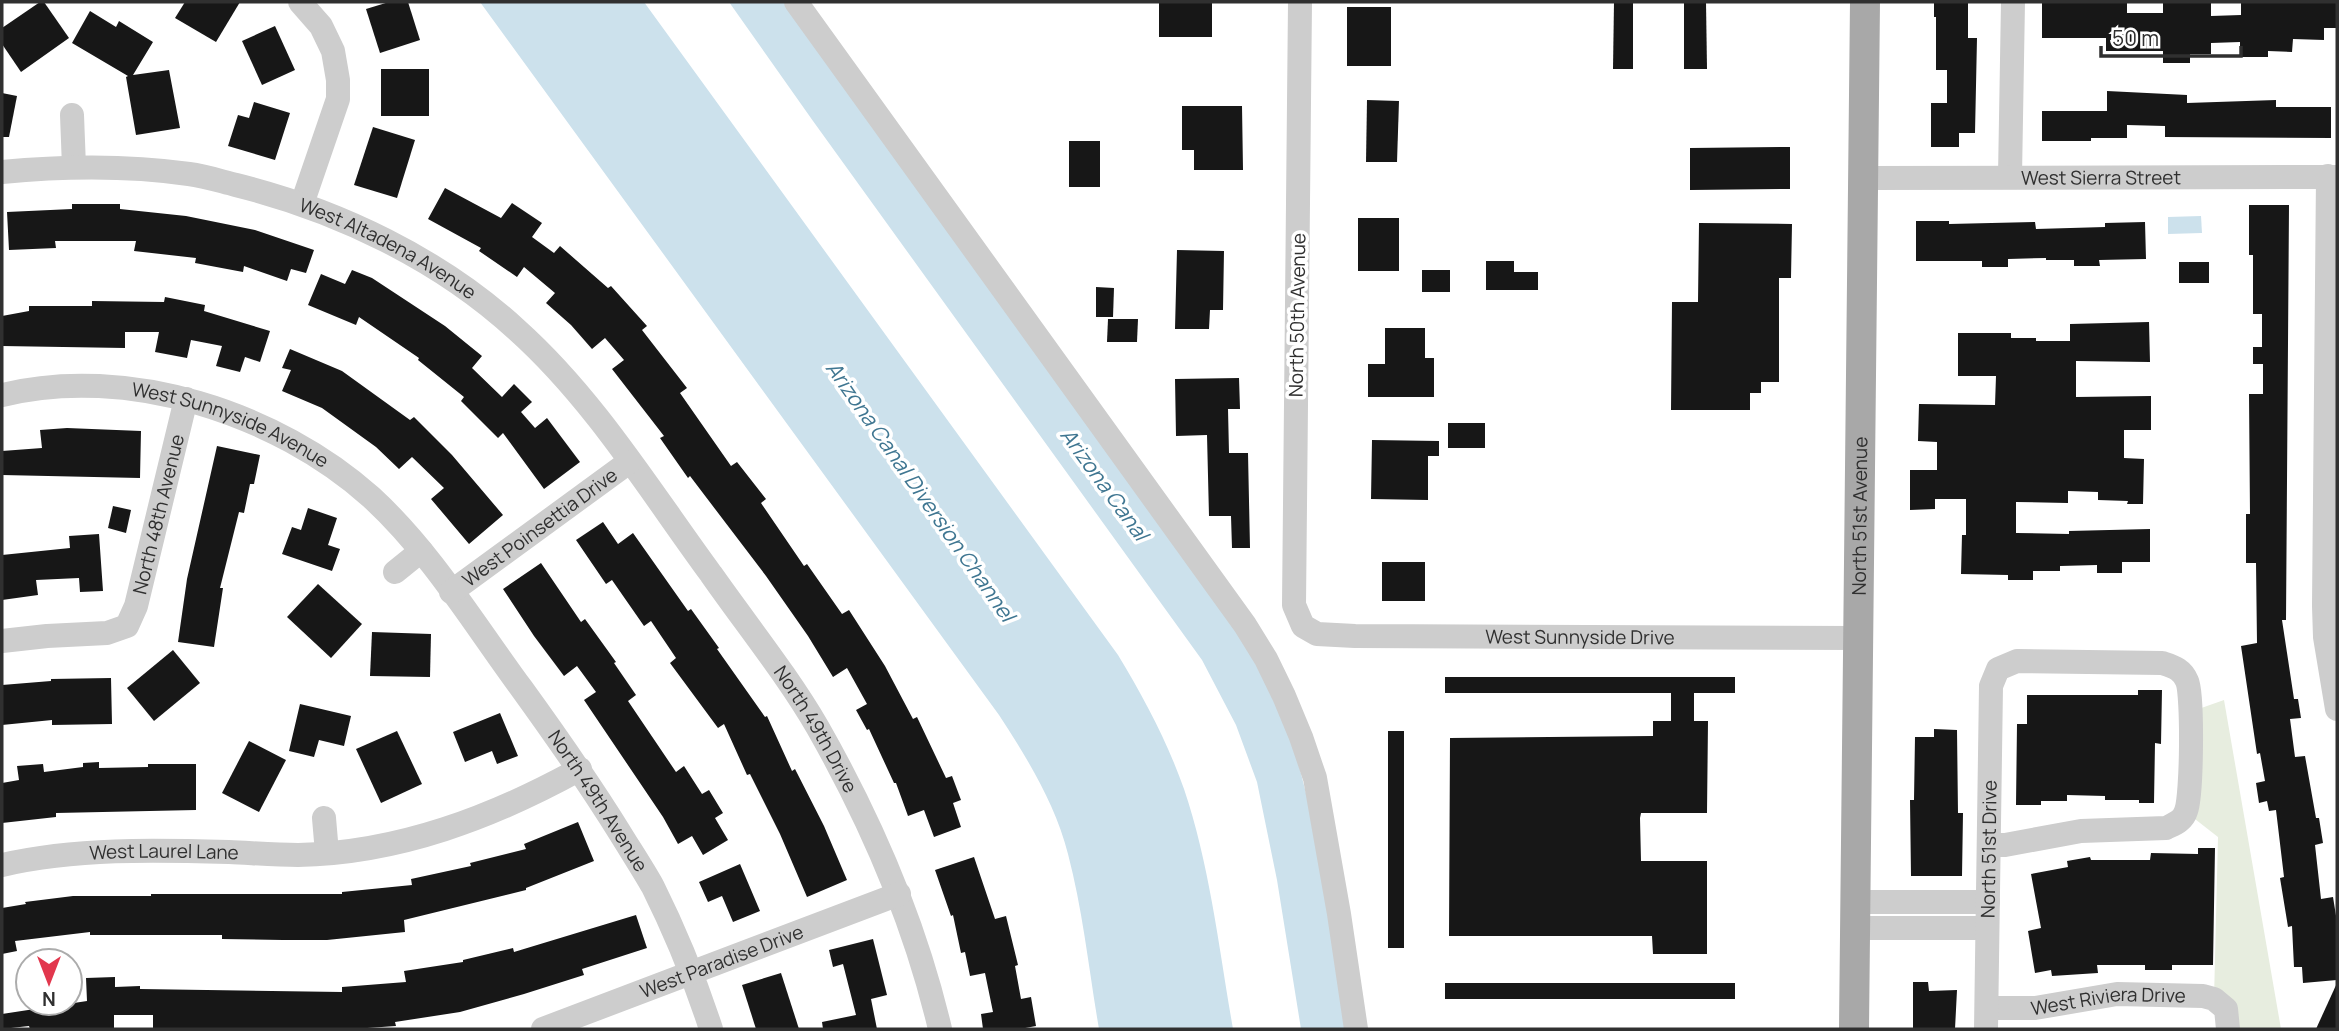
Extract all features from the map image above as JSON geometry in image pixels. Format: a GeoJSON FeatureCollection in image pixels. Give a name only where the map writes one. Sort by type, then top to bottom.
{"type":"FeatureCollection","features":[{"type":"Feature","properties":{"kind":"main road","name":"North 51st Avenue"},"geometry":{"type":"LineString","coordinates":[[1854,1029],[1865,2]]}},
{"type":"Feature","properties":{"kind":"street"},"geometry":{"type":"LineString","coordinates":[[300,2],[321,26],[333,51],[338,80],[338,99],[302,204]]}},
{"type":"Feature","properties":{"kind":"street"},"geometry":{"type":"LineString","coordinates":[[796,2],[1266,659],[1301,737],[1320,798],[1356,1029]]}},
{"type":"Feature","properties":{"kind":"street","name":"North 50th Avenue"},"geometry":{"type":"LineString","coordinates":[[1300,2],[1294,606],[1303,626]]}},
{"type":"Feature","properties":{"kind":"street"},"geometry":{"type":"LineString","coordinates":[[2010,176],[2013,2]]}},
{"type":"Feature","properties":{"kind":"street"},"geometry":{"type":"LineString","coordinates":[[72,115],[74,167]]}},
{"type":"Feature","properties":{"kind":"street","name":"West Altadena Avenue"},"geometry":{"type":"LineString","coordinates":[[2,172],[74,167],[134,168],[192,174],[302,204],[346,222],[402,250],[472,293],[517,329],[553,366],[629,462]]}},
{"type":"Feature","properties":{"kind":"street"},"geometry":{"type":"LineString","coordinates":[[2333,176],[2331,637],[2337,709]]}},
{"type":"Feature","properties":{"kind":"street","name":"West Sierra Street"},"geometry":{"type":"LineString","coordinates":[[1863,178],[2333,176]]}},
{"type":"Feature","properties":{"kind":"street","name":"West Sunnyside Avenue"},"geometry":{"type":"LineString","coordinates":[[2,395],[44,388],[135,390],[216,407],[288,438],[351,480],[390,516],[452,592]]}},
{"type":"Feature","properties":{"kind":"street","name":"North 48th Avenue"},"geometry":{"type":"LineString","coordinates":[[2,641],[107,633],[127,626],[136,606],[186,399]]}},
{"type":"Feature","properties":{"kind":"street","name":"West Poinsettia Drive"},"geometry":{"type":"LineString","coordinates":[[452,592],[629,462]]}},
{"type":"Feature","properties":{"kind":"street","name":"North 49th Drive"},"geometry":{"type":"LineString","coordinates":[[629,462],[816,725],[857,803],[899,894],[928,979],[940,1029]]}},
{"type":"Feature","properties":{"kind":"street"},"geometry":{"type":"LineString","coordinates":[[395,572],[421,551]]}},
{"type":"Feature","properties":{"kind":"street","name":"North 49th Avenue"},"geometry":{"type":"LineString","coordinates":[[452,592],[580,769],[652,886],[693,973],[711,1029]]}},
{"type":"Feature","properties":{"kind":"street","name":"West Sunnyside Drive"},"geometry":{"type":"LineString","coordinates":[[1303,626],[1317,634],[1366,637],[1858,638]]}},
{"type":"Feature","properties":{"kind":"street","name":"North 51st Drive"},"geometry":{"type":"LineString","coordinates":[[1987,1019],[1987,928],[1991,686],[1998,669],[2017,661],[2031,661],[2162,663],[2180,669],[2189,683],[2190,771],[2186,812],[2179,822],[2166,828],[2081,831],[2005,845],[1989,845]]}},
{"type":"Feature","properties":{"kind":"street","name":"West Laurel Lane"},"geometry":{"type":"LineString","coordinates":[[2,864],[76,854],[131,851],[289,855],[364,849],[440,831],[526,798],[580,769]]}},
{"type":"Feature","properties":{"kind":"street"},"geometry":{"type":"LineString","coordinates":[[324,818],[327,853]]}},
{"type":"Feature","properties":{"kind":"street","name":"West Paradise Drive"},"geometry":{"type":"LineString","coordinates":[[542,1029],[899,894]]}},
{"type":"Feature","properties":{"kind":"street"},"geometry":{"type":"LineString","coordinates":[[1855,915],[1988,902]]}},
{"type":"Feature","properties":{"kind":"street"},"geometry":{"type":"LineString","coordinates":[[1855,915],[1987,928]]}},
{"type":"Feature","properties":{"kind":"street","name":"West Riviera Drive"},"geometry":{"type":"LineString","coordinates":[[1987,1019],[2118,994],[2203,996],[2214,999],[2227,1019]]}},
{"type":"Feature","properties":{"kind":"shaded area"},"geometry":{"type":"Polygon","coordinates":[[[2224,700],[2281,1029],[2228,1029],[2214,999],[2218,837],[2186,812],[2190,712],[2224,700]]]}},
{"type":"Feature","properties":{"kind":"water","name":"Arizona Canal Diversion Channel"},"geometry":{"type":"Polygon","coordinates":[[[480,2],[644,2],[1128,671],[1170,754],[1193,818],[1213,908],[1233,1029],[1099,1029],[1082,919],[1068,854],[1048,799],[1020,748],[999,715],[480,2]]]}},
{"type":"Feature","properties":{"kind":"water","name":"Arizona Canal"},"geometry":{"type":"Polygon","coordinates":[[[729,2],[785,2],[1239,631],[1270,690],[1296,754],[1321,852],[1347,1029],[1301,1029],[1277,880],[1257,782],[1236,725],[1202,660],[729,2]]]}},
{"type":"Feature","properties":{"kind":"water"},"geometry":{"type":"Polygon","coordinates":[[[2201,216],[2202,233],[2168,234],[2168,217],[2201,216]]]}},
{"type":"Feature","properties":{"kind":"building"},"geometry":{"type":"Polygon","coordinates":[[[40,2],[44,2],[69,38],[21,72],[2,44],[2,28],[40,2]]]}},
{"type":"Feature","properties":{"kind":"building"},"geometry":{"type":"Polygon","coordinates":[[[185,2],[240,2],[216,42],[175,18],[185,2]]]}},
{"type":"Feature","properties":{"kind":"building"},"geometry":{"type":"Polygon","coordinates":[[[389,2],[408,2],[420,40],[380,53],[366,9],[389,2]]]}},
{"type":"Feature","properties":{"kind":"building"},"geometry":{"type":"Polygon","coordinates":[[[1159,2],[1212,2],[1212,37],[1159,37],[1159,2]]]}},
{"type":"Feature","properties":{"kind":"building"},"geometry":{"type":"Polygon","coordinates":[[[1614,2],[1633,2],[1633,69],[1613,69],[1614,2]]]}},
{"type":"Feature","properties":{"kind":"building"},"geometry":{"type":"Polygon","coordinates":[[[1684,2],[1706,2],[1707,69],[1684,69],[1684,2]]]}},
{"type":"Feature","properties":{"kind":"building"},"geometry":{"type":"Polygon","coordinates":[[[1934,2],[1968,2],[1968,38],[1977,38],[1975,133],[1959,133],[1959,147],[1931,147],[1931,103],[1947,103],[1947,70],[1936,70],[1934,2]]]}},
{"type":"Feature","properties":{"kind":"building"},"geometry":{"type":"Polygon","coordinates":[[[2042,2],[2127,2],[2127,13],[2163,13],[2163,3],[2211,3],[2211,16],[2241,15],[2241,2],[2337,3],[2337,28],[2324,28],[2324,40],[2293,39],[2292,52],[2268,51],[2268,57],[2240,57],[2240,42],[2211,43],[2211,54],[2190,54],[2190,63],[2163,63],[2163,51],[2106,51],[2106,38],[2042,38],[2042,2]]]}},
{"type":"Feature","properties":{"kind":"building"},"geometry":{"type":"Polygon","coordinates":[[[1347,7],[1391,7],[1391,66],[1347,66],[1347,7]]]}},
{"type":"Feature","properties":{"kind":"building"},"geometry":{"type":"Polygon","coordinates":[[[90,11],[116,27],[119,21],[153,42],[133,75],[169,70],[180,128],[136,135],[126,77],[128,76],[72,43],[90,11]]]}},
{"type":"Feature","properties":{"kind":"building"},"geometry":{"type":"Polygon","coordinates":[[[275,26],[295,70],[262,85],[242,41],[275,26]]]}},
{"type":"Feature","properties":{"kind":"building"},"geometry":{"type":"Polygon","coordinates":[[[381,69],[429,69],[429,116],[381,116],[381,69]]]}},
{"type":"Feature","properties":{"kind":"building"},"geometry":{"type":"Polygon","coordinates":[[[2107,91],[2187,95],[2187,103],[2276,100],[2276,107],[2331,107],[2331,138],[2165,137],[2165,126],[2127,125],[2127,138],[2042,141],[2042,111],[2107,111],[2107,91]]]}},
{"type":"Feature","properties":{"kind":"building"},"geometry":{"type":"Polygon","coordinates":[[[2,93],[17,96],[9,137],[2,137],[2,93]]]}},
{"type":"Feature","properties":{"kind":"building"},"geometry":{"type":"Polygon","coordinates":[[[1367,100],[1399,101],[1397,162],[1366,162],[1367,100]]]}},
{"type":"Feature","properties":{"kind":"building"},"geometry":{"type":"Polygon","coordinates":[[[254,102],[290,113],[275,160],[228,146],[238,115],[249,118],[254,102]]]}},
{"type":"Feature","properties":{"kind":"building"},"geometry":{"type":"Polygon","coordinates":[[[1182,106],[1242,106],[1243,170],[1194,170],[1194,150],[1182,150],[1182,106]]]}},
{"type":"Feature","properties":{"kind":"building"},"geometry":{"type":"Polygon","coordinates":[[[373,127],[415,140],[397,198],[354,185],[373,127]]]}},
{"type":"Feature","properties":{"kind":"building"},"geometry":{"type":"Polygon","coordinates":[[[1069,141],[1100,141],[1100,187],[1069,187],[1069,141]]]}},
{"type":"Feature","properties":{"kind":"building"},"geometry":{"type":"Polygon","coordinates":[[[1790,147],[1790,189],[1690,190],[1690,148],[1790,147]]]}},
{"type":"Feature","properties":{"kind":"building"},"geometry":{"type":"Polygon","coordinates":[[[445,188],[501,218],[512,203],[542,223],[532,237],[554,253],[560,246],[608,288],[611,286],[647,326],[642,330],[687,388],[680,393],[731,466],[737,462],[766,499],[761,503],[804,566],[807,564],[842,614],[849,610],[885,666],[913,719],[917,717],[946,778],[952,776],[961,800],[953,803],[961,827],[934,837],[924,810],[908,816],[896,783],[869,729],[867,730],[856,710],[867,704],[847,668],[833,677],[766,576],[690,476],[688,478],[660,438],[664,436],[612,369],[624,360],[605,338],[592,349],[571,325],[546,303],[555,293],[524,267],[517,277],[479,251],[481,248],[428,219],[445,188]]]}},
{"type":"Feature","properties":{"kind":"building"},"geometry":{"type":"Polygon","coordinates":[[[72,204],[120,204],[120,209],[186,216],[255,230],[314,250],[306,273],[291,269],[287,281],[244,266],[243,272],[195,263],[196,258],[134,251],[136,241],[55,241],[56,248],[9,250],[7,212],[72,209],[72,204]]]}},
{"type":"Feature","properties":{"kind":"building"},"geometry":{"type":"Polygon","coordinates":[[[2249,205],[2289,205],[2286,620],[2282,620],[2294,699],[2298,699],[2301,718],[2290,719],[2295,757],[2305,756],[2323,843],[2315,845],[2321,899],[2333,897],[2337,922],[2337,980],[2303,983],[2302,967],[2294,967],[2292,926],[2288,927],[2280,878],[2284,877],[2276,810],[2269,811],[2267,801],[2259,803],[2256,783],[2265,781],[2260,753],[2257,754],[2241,646],[2257,643],[2256,563],[2246,563],[2246,514],[2250,514],[2249,394],[2263,394],[2263,364],[2253,364],[2253,347],[2262,347],[2262,314],[2253,314],[2253,255],[2249,255],[2249,205]]]}},
{"type":"Feature","properties":{"kind":"building"},"geometry":{"type":"Polygon","coordinates":[[[1358,218],[1399,218],[1399,271],[1358,271],[1358,218]]]}},
{"type":"Feature","properties":{"kind":"building"},"geometry":{"type":"Polygon","coordinates":[[[1916,221],[1949,221],[1949,224],[2035,222],[2036,229],[2105,227],[2105,223],[2145,222],[2146,259],[2099,260],[2100,266],[2074,266],[2074,260],[2008,259],[2008,267],[1982,267],[1982,261],[1916,261],[1916,221]]]}},
{"type":"Feature","properties":{"kind":"building"},"geometry":{"type":"Polygon","coordinates":[[[1699,223],[1792,224],[1791,278],[1779,278],[1779,382],[1761,382],[1761,393],[1750,393],[1750,410],[1671,410],[1672,302],[1698,302],[1699,223]]]}},
{"type":"Feature","properties":{"kind":"building"},"geometry":{"type":"Polygon","coordinates":[[[1177,250],[1224,251],[1223,310],[1210,310],[1209,329],[1175,329],[1177,250]]]}},
{"type":"Feature","properties":{"kind":"building"},"geometry":{"type":"Polygon","coordinates":[[[1486,261],[1514,261],[1514,272],[1538,272],[1538,290],[1486,290],[1486,261]]]}},
{"type":"Feature","properties":{"kind":"building"},"geometry":{"type":"Polygon","coordinates":[[[2179,262],[2209,262],[2209,283],[2179,283],[2179,262]]]}},
{"type":"Feature","properties":{"kind":"building"},"geometry":{"type":"Polygon","coordinates":[[[352,270],[372,278],[445,326],[482,356],[472,368],[502,397],[514,384],[532,402],[521,412],[535,428],[547,418],[580,462],[544,489],[503,433],[498,438],[461,401],[464,397],[418,360],[419,358],[359,317],[356,325],[308,305],[321,274],[345,284],[352,270]]]}},
{"type":"Feature","properties":{"kind":"building"},"geometry":{"type":"Polygon","coordinates":[[[1422,270],[1450,270],[1450,292],[1422,292],[1422,270]]]}},
{"type":"Feature","properties":{"kind":"building"},"geometry":{"type":"Polygon","coordinates":[[[1096,287],[1114,288],[1113,317],[1096,317],[1096,287]]]}},
{"type":"Feature","properties":{"kind":"building"},"geometry":{"type":"Polygon","coordinates":[[[165,297],[205,305],[204,311],[270,331],[260,362],[245,357],[240,372],[216,366],[222,346],[191,340],[187,358],[155,352],[159,332],[125,332],[125,348],[2,346],[2,316],[29,311],[29,306],[92,306],[92,301],[164,302],[165,297]]]}},
{"type":"Feature","properties":{"kind":"building"},"geometry":{"type":"Polygon","coordinates":[[[1108,319],[1138,319],[1137,342],[1107,342],[1108,319]]]}},
{"type":"Feature","properties":{"kind":"building"},"geometry":{"type":"Polygon","coordinates":[[[2149,322],[2150,362],[2076,361],[2076,397],[2151,396],[2151,430],[2124,430],[2124,458],[2144,459],[2143,504],[2098,500],[2098,492],[2068,491],[2068,503],[2016,502],[2016,533],[2069,534],[2069,531],[2150,529],[2150,562],[2122,562],[2122,573],[2097,573],[2097,565],[2060,566],[2060,571],[2033,571],[2033,580],[2008,580],[2008,575],[1961,574],[1962,535],[1966,535],[1966,499],[1935,499],[1935,509],[1910,510],[1910,470],[1937,470],[1937,442],[1918,441],[1919,404],[1995,405],[1996,376],[1958,376],[1958,333],[2011,333],[2011,338],[2070,341],[2070,324],[2149,322]]]}},
{"type":"Feature","properties":{"kind":"building"},"geometry":{"type":"Polygon","coordinates":[[[1385,328],[1425,328],[1425,358],[1434,358],[1434,397],[1368,397],[1368,364],[1385,364],[1385,328]]]}},
{"type":"Feature","properties":{"kind":"building"},"geometry":{"type":"Polygon","coordinates":[[[290,349],[342,371],[410,420],[414,417],[452,455],[503,515],[469,544],[431,499],[444,488],[412,457],[399,469],[376,447],[322,408],[282,391],[291,370],[282,368],[290,349]]]}},
{"type":"Feature","properties":{"kind":"building"},"geometry":{"type":"Polygon","coordinates":[[[1239,378],[1240,409],[1228,409],[1229,453],[1248,453],[1250,548],[1232,548],[1231,516],[1209,516],[1207,435],[1176,436],[1175,379],[1239,378]]]}},
{"type":"Feature","properties":{"kind":"building"},"geometry":{"type":"Polygon","coordinates":[[[1448,423],[1485,423],[1485,448],[1448,448],[1448,423]]]}},
{"type":"Feature","properties":{"kind":"building"},"geometry":{"type":"Polygon","coordinates":[[[67,428],[141,431],[140,478],[2,475],[2,451],[42,448],[40,430],[67,428]]]}},
{"type":"Feature","properties":{"kind":"building"},"geometry":{"type":"Polygon","coordinates":[[[1372,440],[1439,441],[1439,456],[1428,456],[1428,500],[1371,499],[1372,440]]]}},
{"type":"Feature","properties":{"kind":"building"},"geometry":{"type":"Polygon","coordinates":[[[217,446],[260,455],[244,513],[239,512],[220,588],[223,588],[214,647],[178,642],[187,579],[217,446]]]}},
{"type":"Feature","properties":{"kind":"building"},"geometry":{"type":"Polygon","coordinates":[[[113,506],[131,510],[126,533],[108,528],[113,506]]]}},
{"type":"Feature","properties":{"kind":"building"},"geometry":{"type":"Polygon","coordinates":[[[308,508],[337,518],[328,545],[340,549],[332,571],[282,554],[292,527],[301,530],[308,508]]]}},
{"type":"Feature","properties":{"kind":"building"},"geometry":{"type":"Polygon","coordinates":[[[603,522],[618,544],[633,533],[688,611],[691,609],[719,648],[717,649],[765,717],[767,716],[792,771],[795,769],[824,826],[847,880],[807,897],[780,834],[750,774],[747,775],[724,724],[718,728],[670,663],[676,658],[651,621],[644,626],[612,580],[606,584],[576,540],[603,522]]]}},
{"type":"Feature","properties":{"kind":"building"},"geometry":{"type":"Polygon","coordinates":[[[99,534],[103,591],[80,592],[79,578],[36,580],[38,595],[2,600],[2,555],[70,548],[69,536],[99,534]]]}},
{"type":"Feature","properties":{"kind":"building"},"geometry":{"type":"Polygon","coordinates":[[[1382,562],[1425,562],[1425,601],[1382,601],[1382,562]]]}},
{"type":"Feature","properties":{"kind":"building"},"geometry":{"type":"Polygon","coordinates":[[[541,563],[581,622],[585,619],[616,662],[614,663],[636,695],[628,701],[676,772],[684,766],[702,794],[709,790],[723,813],[715,818],[728,840],[703,855],[692,836],[678,844],[663,817],[584,700],[596,692],[577,666],[564,676],[534,636],[503,589],[541,563]]]}},
{"type":"Feature","properties":{"kind":"building"},"geometry":{"type":"Polygon","coordinates":[[[318,584],[362,624],[331,658],[287,617],[318,584]]]}},
{"type":"Feature","properties":{"kind":"building"},"geometry":{"type":"Polygon","coordinates":[[[372,632],[431,634],[430,677],[370,676],[372,632]]]}},
{"type":"Feature","properties":{"kind":"building"},"geometry":{"type":"Polygon","coordinates":[[[173,650],[200,683],[154,721],[127,688],[173,650]]]}},
{"type":"Feature","properties":{"kind":"building"},"geometry":{"type":"Polygon","coordinates":[[[1445,677],[1735,677],[1735,693],[1694,693],[1694,721],[1708,721],[1707,813],[1641,813],[1640,818],[1641,861],[1707,861],[1707,954],[1653,954],[1652,936],[1449,936],[1450,738],[1653,736],[1653,721],[1671,721],[1671,693],[1445,693],[1445,677]]]}},
{"type":"Feature","properties":{"kind":"building"},"geometry":{"type":"Polygon","coordinates":[[[111,678],[112,724],[52,725],[52,720],[2,725],[2,685],[51,679],[111,678]]]}},
{"type":"Feature","properties":{"kind":"building"},"geometry":{"type":"Polygon","coordinates":[[[2138,690],[2162,690],[2161,744],[2155,743],[2154,803],[2105,800],[2105,796],[2067,795],[2067,801],[2016,805],[2017,724],[2027,724],[2027,695],[2138,695],[2138,690]]]}},
{"type":"Feature","properties":{"kind":"building"},"geometry":{"type":"Polygon","coordinates":[[[300,704],[351,716],[344,746],[319,740],[314,757],[289,751],[300,704]]]}},
{"type":"Feature","properties":{"kind":"building"},"geometry":{"type":"Polygon","coordinates":[[[500,713],[518,756],[497,764],[492,751],[465,762],[453,732],[500,713]]]}},
{"type":"Feature","properties":{"kind":"building"},"geometry":{"type":"Polygon","coordinates":[[[1934,729],[1957,730],[1958,813],[1963,813],[1962,876],[1911,876],[1910,800],[1914,800],[1915,737],[1934,737],[1934,729]]]}},
{"type":"Feature","properties":{"kind":"building"},"geometry":{"type":"Polygon","coordinates":[[[397,731],[422,784],[381,803],[356,749],[397,731]]]}},
{"type":"Feature","properties":{"kind":"building"},"geometry":{"type":"Polygon","coordinates":[[[1388,731],[1404,731],[1404,948],[1388,948],[1388,731]]]}},
{"type":"Feature","properties":{"kind":"building"},"geometry":{"type":"Polygon","coordinates":[[[249,741],[286,760],[259,812],[222,793],[249,741]]]}},
{"type":"Feature","properties":{"kind":"building"},"geometry":{"type":"Polygon","coordinates":[[[99,762],[99,768],[196,764],[196,810],[56,813],[56,817],[2,823],[2,783],[19,780],[17,766],[43,764],[44,772],[99,762]]]}},
{"type":"Feature","properties":{"kind":"building"},"geometry":{"type":"Polygon","coordinates":[[[578,822],[594,861],[526,890],[404,920],[405,932],[327,940],[283,940],[222,939],[222,935],[90,935],[90,932],[15,941],[14,952],[2,954],[2,908],[26,904],[25,902],[73,896],[151,894],[342,894],[412,885],[411,879],[471,866],[470,863],[526,849],[524,844],[578,822]]]}},
{"type":"Feature","properties":{"kind":"building"},"geometry":{"type":"Polygon","coordinates":[[[2198,848],[2215,848],[2213,965],[2172,965],[2172,970],[2145,970],[2145,965],[2097,965],[2098,973],[2052,976],[2051,970],[2035,973],[2028,931],[2041,928],[2031,874],[2068,867],[2067,861],[2090,857],[2091,860],[2150,860],[2151,853],[2198,854],[2198,848]]]}},
{"type":"Feature","properties":{"kind":"building"},"geometry":{"type":"Polygon","coordinates":[[[974,857],[995,919],[1006,916],[1018,965],[1015,966],[1021,999],[1031,997],[1036,1026],[983,1029],[981,1014],[993,1012],[985,973],[970,976],[965,952],[961,953],[953,915],[951,916],[935,870],[974,857]]]}},
{"type":"Feature","properties":{"kind":"building"},"geometry":{"type":"Polygon","coordinates":[[[740,864],[760,911],[733,922],[722,896],[708,902],[699,882],[740,864]]]}},
{"type":"Feature","properties":{"kind":"building"},"geometry":{"type":"Polygon","coordinates":[[[636,915],[647,948],[582,969],[584,975],[524,994],[460,1012],[395,1022],[396,1026],[353,1029],[153,1029],[153,1015],[114,1015],[114,1029],[30,1029],[29,1026],[2,1029],[2,1014],[14,1012],[14,1017],[84,1017],[84,1001],[87,1001],[86,978],[115,977],[115,987],[140,986],[140,989],[342,992],[342,987],[406,982],[404,971],[463,962],[513,948],[514,952],[636,915]]]}},
{"type":"Feature","properties":{"kind":"building"},"geometry":{"type":"Polygon","coordinates":[[[873,939],[887,995],[871,999],[877,1029],[823,1029],[822,1022],[856,1015],[843,964],[833,967],[829,950],[873,939]]]}},
{"type":"Feature","properties":{"kind":"building"},"geometry":{"type":"Polygon","coordinates":[[[781,973],[799,1029],[756,1029],[742,985],[781,973]]]}},
{"type":"Feature","properties":{"kind":"building"},"geometry":{"type":"Polygon","coordinates":[[[1913,982],[1928,982],[1929,991],[1957,990],[1955,1029],[1913,1029],[1913,982]]]}},
{"type":"Feature","properties":{"kind":"building"},"geometry":{"type":"Polygon","coordinates":[[[1445,983],[1735,983],[1735,999],[1445,999],[1445,983]]]}},
{"type":"Feature","properties":{"kind":"building"},"geometry":{"type":"Polygon","coordinates":[[[2337,983],[2337,1029],[2316,1029],[2337,983]]]}}]}
